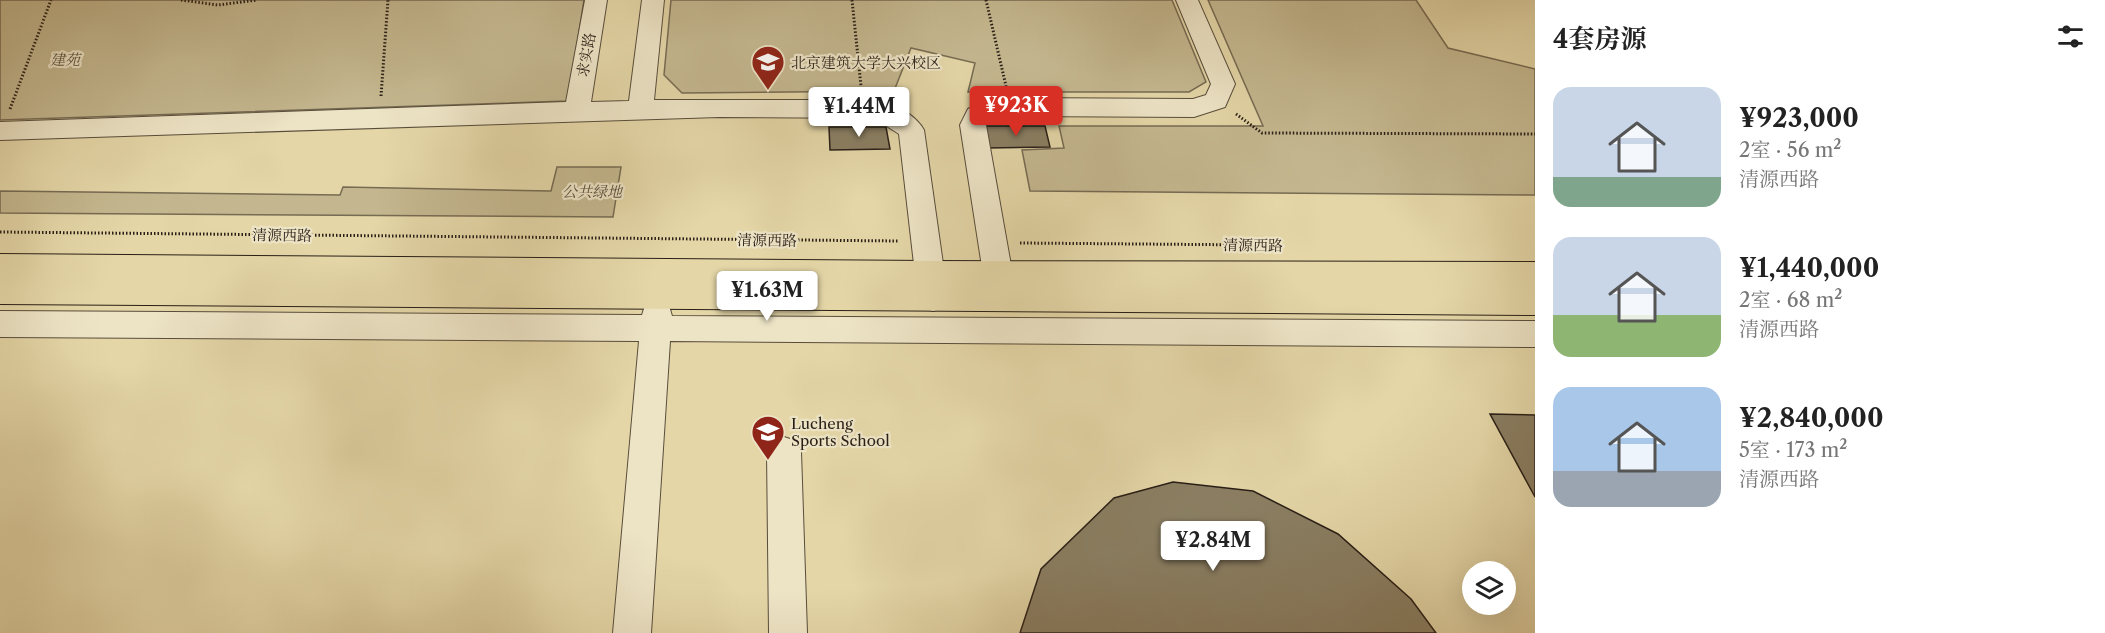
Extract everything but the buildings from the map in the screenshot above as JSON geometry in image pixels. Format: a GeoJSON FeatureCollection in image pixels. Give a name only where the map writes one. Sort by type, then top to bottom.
{"type":"FeatureCollection","features":[{"type":"Feature","properties":{"kind":"main road","name":"清源西路"},"geometry":{"type":"LineString","coordinates":[[0,267],[931,286],[1535,275]]}},
{"type":"Feature","properties":{"kind":"main road","name":"清源西路"},"geometry":{"type":"LineString","coordinates":[[0,291],[658,296],[931,286]]}},
{"type":"Feature","properties":{"kind":"main road","name":"清源西路"},"geometry":{"type":"LineString","coordinates":[[1000,286],[1535,301]]}},
{"type":"Feature","properties":{"kind":"street","name":"求实路"},"geometry":{"type":"LineString","coordinates":[[577,111],[596,0]]}},
{"type":"Feature","properties":{"kind":"street"},"geometry":{"type":"LineString","coordinates":[[640,110],[653,0]]}},
{"type":"Feature","properties":{"kind":"street"},"geometry":{"type":"LineString","coordinates":[[1000,286],[973,125],[977,115],[987,110],[1011,107],[1194,108],[1216,100],[1223,84],[1187,0]]}},
{"type":"Feature","properties":{"kind":"street"},"geometry":{"type":"LineString","coordinates":[[1,131],[577,111],[878,109],[898,118],[911,130],[931,286]]}},
{"type":"Feature","properties":{"kind":"street"},"geometry":{"type":"LineString","coordinates":[[632,633],[658,296]]}},
{"type":"Feature","properties":{"kind":"street"},"geometry":{"type":"LineString","coordinates":[[0,324],[1535,334]]}},
{"type":"Feature","properties":{"kind":"street"},"geometry":{"type":"LineString","coordinates":[[784,452],[788,633]]}},
{"type":"Feature","properties":{"kind":"path"},"geometry":{"type":"LineString","coordinates":[[1,131],[51,0]]}},
{"type":"Feature","properties":{"kind":"path"},"geometry":{"type":"LineString","coordinates":[[181,0],[218,5],[257,0]]}},
{"type":"Feature","properties":{"kind":"path"},"geometry":{"type":"LineString","coordinates":[[379,118],[388,0]]}},
{"type":"Feature","properties":{"kind":"path"},"geometry":{"type":"LineString","coordinates":[[852,0],[863,108]]}},
{"type":"Feature","properties":{"kind":"path"},"geometry":{"type":"LineString","coordinates":[[986,0],[1011,107]]}},
{"type":"Feature","properties":{"kind":"path"},"geometry":{"type":"LineString","coordinates":[[1216,100],[1262,133],[1535,134]]}},
{"type":"Feature","properties":{"kind":"path","name":"清源西路"},"geometry":{"type":"LineString","coordinates":[[0,232],[925,242]]}},
{"type":"Feature","properties":{"kind":"path","name":"清源西路"},"geometry":{"type":"LineString","coordinates":[[993,243],[1264,245]]}},
{"type":"Feature","properties":{"kind":"green space","name":"建苑"},"geometry":{"type":"Polygon","coordinates":[[[0,0],[584,0],[568,101],[0,120],[0,0]]]}},
{"type":"Feature","properties":{"kind":"green space"},"geometry":{"type":"Polygon","coordinates":[[[671,0],[1172,0],[1206,82],[1189,92],[968,92],[975,63],[911,48],[894,91],[682,93],[664,75],[671,0]]]}},
{"type":"Feature","properties":{"kind":"green space"},"geometry":{"type":"Polygon","coordinates":[[[1208,0],[1416,0],[1448,48],[1535,69],[1535,195],[1030,191],[1022,150],[1064,148],[1059,126],[1263,126],[1208,0]]]}},
{"type":"Feature","properties":{"kind":"green space","name":"公共绿地"},"geometry":{"type":"Polygon","coordinates":[[[557,167],[621,167],[613,217],[0,213],[0,191],[340,195],[343,187],[551,191],[557,167]]]}},
{"type":"Feature","properties":{"kind":"place","name":"北京建筑大学大兴校区"},"geometry":{"type":"Point","coordinates":[768,91]}},
{"type":"Feature","properties":{"kind":"place","name":"Lucheng Sports School"},"geometry":{"type":"Point","coordinates":[768,461]}}]}
